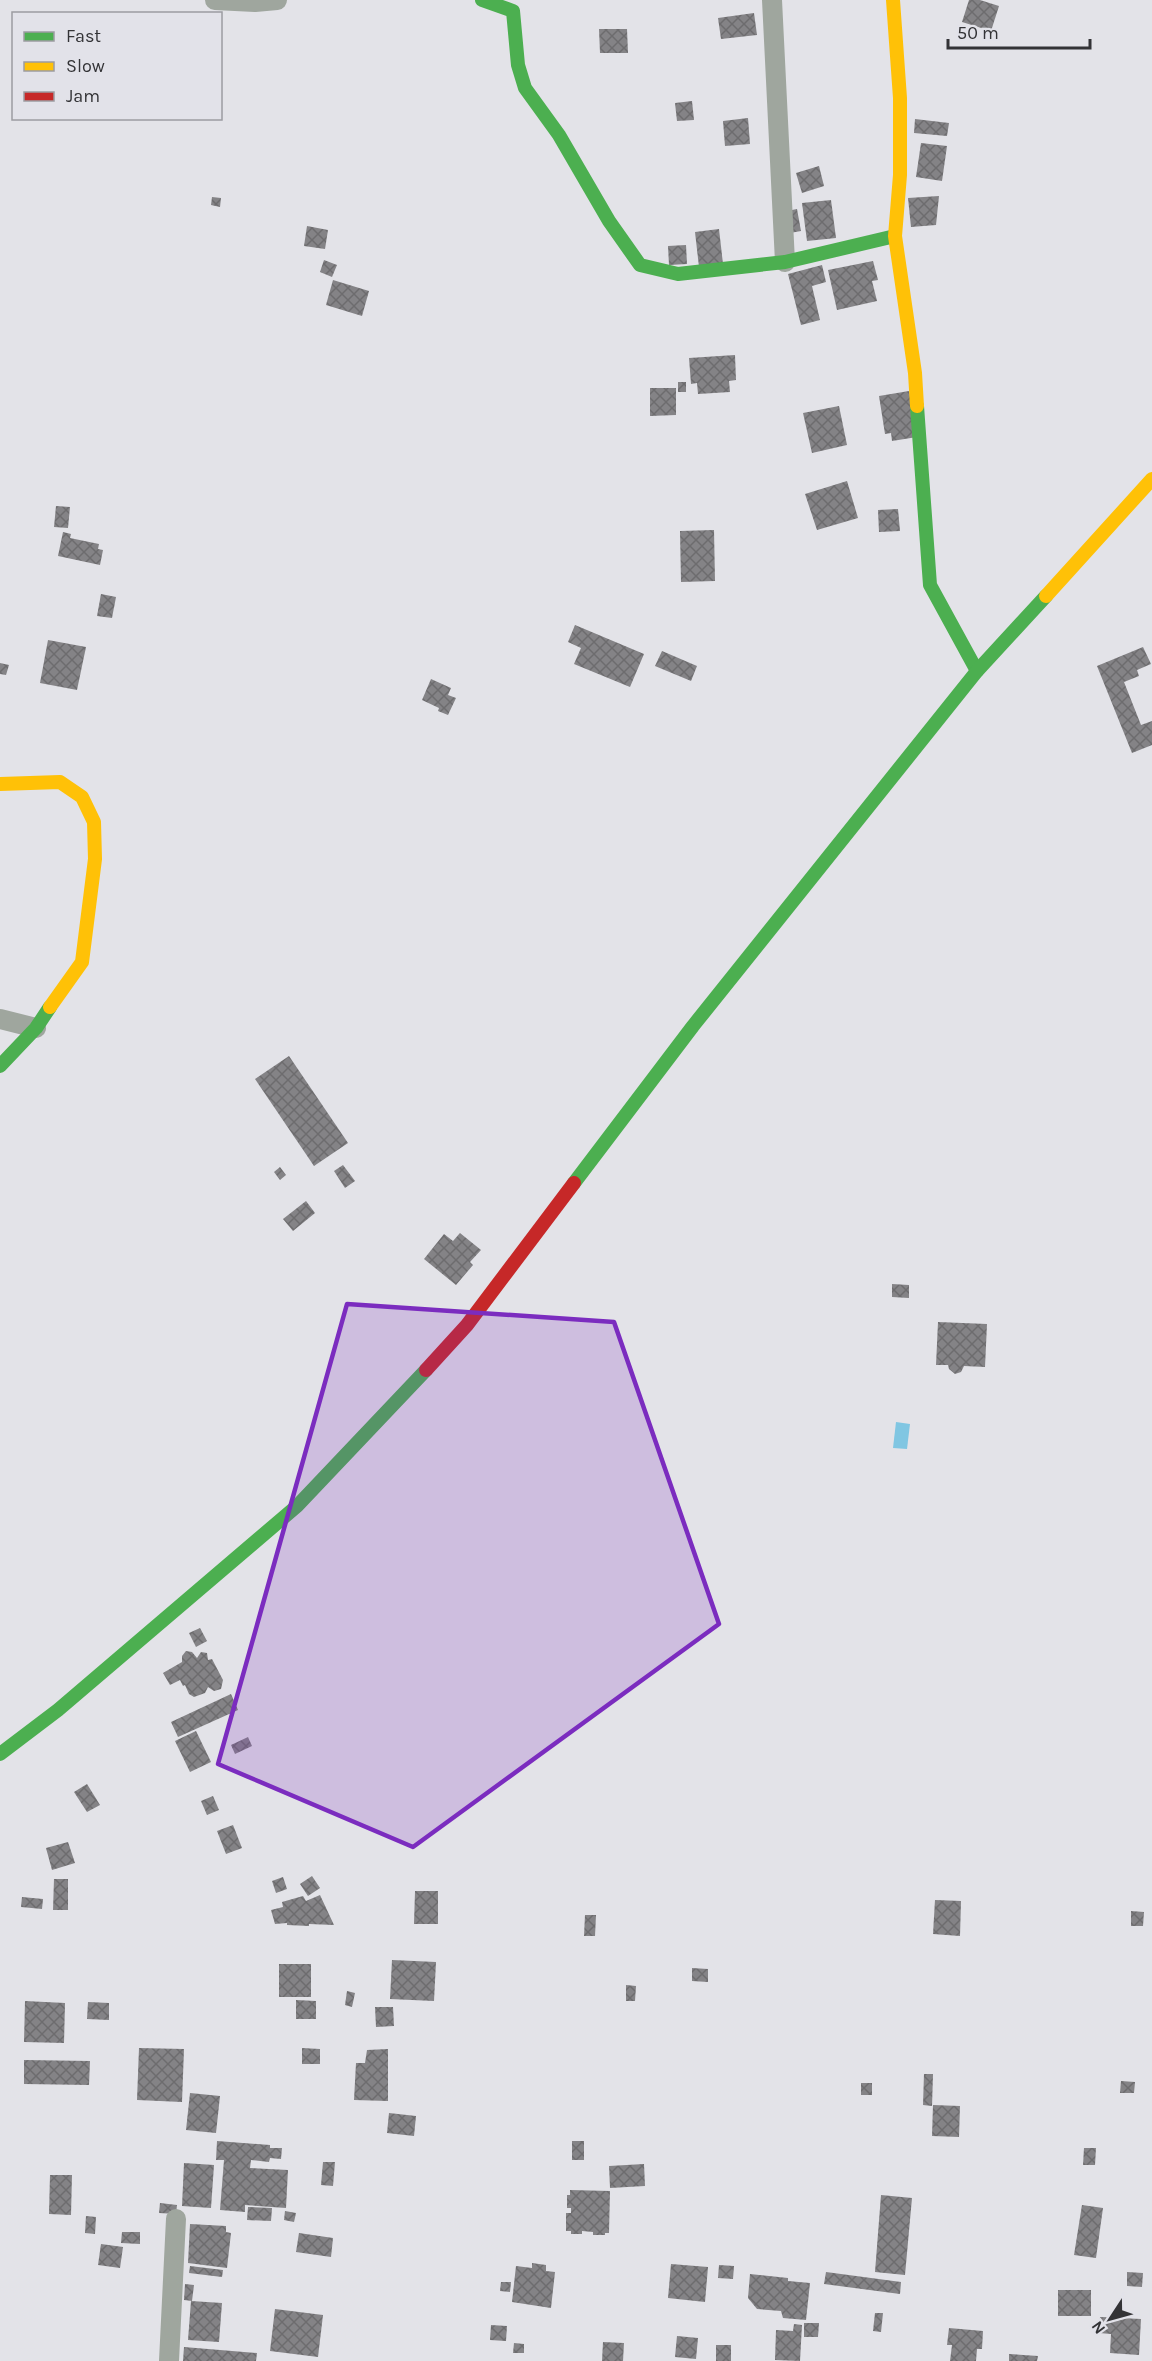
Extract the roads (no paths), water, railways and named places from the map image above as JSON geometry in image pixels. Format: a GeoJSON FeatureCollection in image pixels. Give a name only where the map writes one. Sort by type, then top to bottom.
{"type":"FeatureCollection","features":[{"type":"Feature","properties":{"kind":"street"},"geometry":{"type":"LineString","coordinates":[[215,0],[255,2],[277,0]]}},
{"type":"Feature","properties":{"kind":"street"},"geometry":{"type":"LineString","coordinates":[[482,0],[513,11],[518,65],[525,88],[559,135],[609,221],[640,265],[678,274],[785,262],[895,236]]}},
{"type":"Feature","properties":{"kind":"street"},"geometry":{"type":"LineString","coordinates":[[772,0],[785,262]]}},
{"type":"Feature","properties":{"kind":"street"},"geometry":{"type":"LineString","coordinates":[[893,0],[900,98],[900,175],[895,236],[915,374],[930,585],[977,671]]}},
{"type":"Feature","properties":{"kind":"street"},"geometry":{"type":"LineString","coordinates":[[0,1754],[58,1710],[297,1506],[415,1383],[466,1325],[693,1026],[977,671],[1152,479]]}},
{"type":"Feature","properties":{"kind":"street"},"geometry":{"type":"LineString","coordinates":[[0,784],[60,782],[82,797],[94,822],[95,859],[82,962],[36,1028],[0,1066]]}},
{"type":"Feature","properties":{"kind":"street"},"geometry":{"type":"LineString","coordinates":[[0,1019],[36,1028]]}},
{"type":"Feature","properties":{"kind":"street"},"geometry":{"type":"LineString","coordinates":[[169,2361],[176,2219]]}},
{"type":"Feature","properties":{"kind":"water"},"geometry":{"type":"Polygon","coordinates":[[[896,1422],[910,1424],[907,1449],[893,1448],[896,1422]]]}}]}
